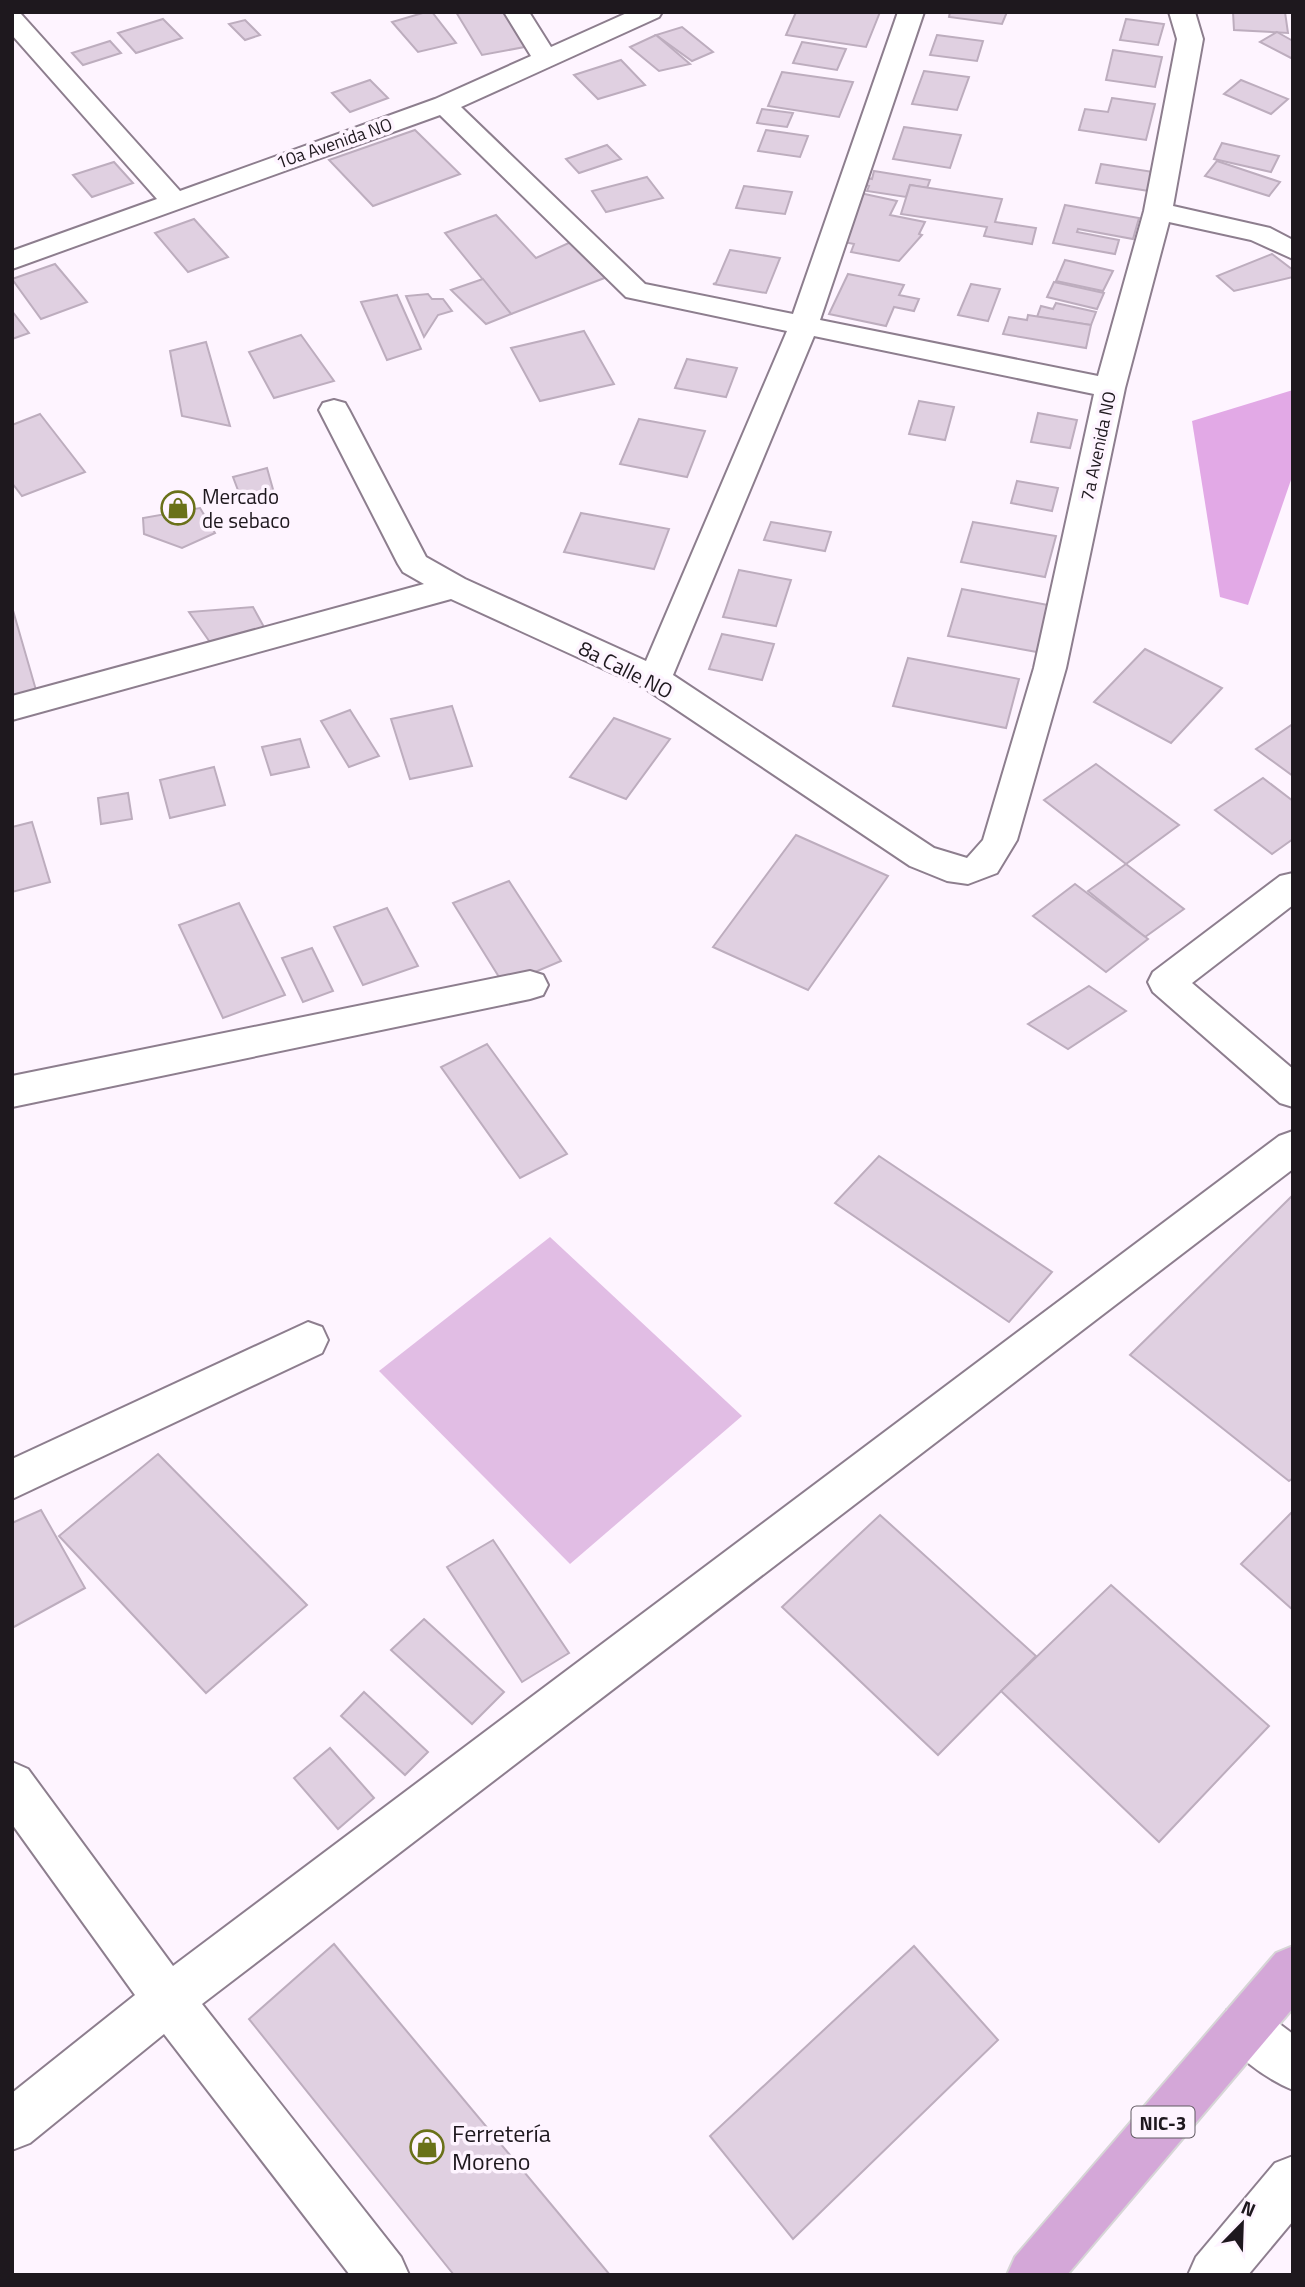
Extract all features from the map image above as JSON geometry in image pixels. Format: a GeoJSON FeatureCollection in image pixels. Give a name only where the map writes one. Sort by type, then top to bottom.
{"type":"FeatureCollection","features":[{"type":"Feature","properties":{"kind":"main road","name":"NIC-3"},"geometry":{"type":"LineString","coordinates":[[1033,2275],[1293,1970]]}},
{"type":"Feature","properties":{"kind":"street"},"geometry":{"type":"LineString","coordinates":[[516,12],[545,59]]}},
{"type":"Feature","properties":{"kind":"street","name":"10a Avenida NO"},"geometry":{"type":"LineString","coordinates":[[12,261],[444,104],[650,12]]}},
{"type":"Feature","properties":{"kind":"street"},"geometry":{"type":"LineString","coordinates":[[655,679],[803,327],[911,12]]}},
{"type":"Feature","properties":{"kind":"street","name":"7a Avenida NO"},"geometry":{"type":"LineString","coordinates":[[978,870],[991,859],[1000,840],[1050,668],[1110,388],[1158,211],[1190,38],[1182,12]]}},
{"type":"Feature","properties":{"kind":"street"},"geometry":{"type":"LineString","coordinates":[[12,19],[173,201]]}},
{"type":"Feature","properties":{"kind":"street"},"geometry":{"type":"LineString","coordinates":[[444,104],[636,291],[1110,388]]}},
{"type":"Feature","properties":{"kind":"street"},"geometry":{"type":"LineString","coordinates":[[1158,211],[1260,234],[1293,251]]}},
{"type":"Feature","properties":{"kind":"street","name":"8a Calle NO"},"geometry":{"type":"LineString","coordinates":[[334,410],[414,564],[454,587],[655,679],[922,857],[952,871],[978,870]]}},
{"type":"Feature","properties":{"kind":"street"},"geometry":{"type":"LineString","coordinates":[[12,708],[454,587]]}},
{"type":"Feature","properties":{"kind":"street"},"geometry":{"type":"LineString","coordinates":[[1293,886],[1166,982],[1293,1092]]}},
{"type":"Feature","properties":{"kind":"street"},"geometry":{"type":"LineString","coordinates":[[12,1092],[530,985]]}},
{"type":"Feature","properties":{"kind":"street"},"geometry":{"type":"LineString","coordinates":[[12,2124],[168,2000],[1293,1147]]}},
{"type":"Feature","properties":{"kind":"street"},"geometry":{"type":"LineString","coordinates":[[12,1480],[308,1340]]}},
{"type":"Feature","properties":{"kind":"street"},"geometry":{"type":"LineString","coordinates":[[12,1784],[168,2000],[383,2275]]}},
{"type":"Feature","properties":{"kind":"street"},"geometry":{"type":"LineString","coordinates":[[1244,2027],[1293,2065]]}},
{"type":"Feature","properties":{"kind":"street"},"geometry":{"type":"LineString","coordinates":[[1214,2275],[1293,2180]]}},
{"type":"Feature","properties":{"kind":"shaded area"},"geometry":{"type":"Polygon","coordinates":[[[1293,390],[1293,474],[1248,605],[1220,597],[1192,421],[1293,390]]]}},
{"type":"Feature","properties":{"kind":"shaded area"},"geometry":{"type":"Polygon","coordinates":[[[550,1237],[742,1416],[570,1564],[379,1371],[550,1237]]]}},
{"type":"Feature","properties":{"kind":"building"},"geometry":{"type":"Polygon","coordinates":[[[432,12],[456,43],[418,52],[392,22],[432,12]]]}},
{"type":"Feature","properties":{"kind":"building"},"geometry":{"type":"Polygon","coordinates":[[[456,12],[510,12],[530,46],[482,55],[456,12]]]}},
{"type":"Feature","properties":{"kind":"building"},"geometry":{"type":"Polygon","coordinates":[[[796,12],[880,12],[866,47],[786,35],[796,12]]]}},
{"type":"Feature","properties":{"kind":"building"},"geometry":{"type":"Polygon","coordinates":[[[950,12],[1007,12],[1002,24],[949,17],[950,12]]]}},
{"type":"Feature","properties":{"kind":"building"},"geometry":{"type":"Polygon","coordinates":[[[1233,12],[1285,12],[1288,33],[1234,30],[1233,12]]]}},
{"type":"Feature","properties":{"kind":"building"},"geometry":{"type":"Polygon","coordinates":[[[163,19],[182,38],[136,53],[118,33],[163,19]]]}},
{"type":"Feature","properties":{"kind":"building"},"geometry":{"type":"Polygon","coordinates":[[[1126,19],[1164,24],[1158,45],[1120,40],[1126,19]]]}},
{"type":"Feature","properties":{"kind":"building"},"geometry":{"type":"Polygon","coordinates":[[[245,20],[260,35],[245,40],[229,24],[245,20]]]}},
{"type":"Feature","properties":{"kind":"building"},"geometry":{"type":"Polygon","coordinates":[[[682,27],[713,52],[692,61],[656,35],[682,27]]]}},
{"type":"Feature","properties":{"kind":"building"},"geometry":{"type":"Polygon","coordinates":[[[1277,32],[1293,41],[1293,59],[1260,42],[1277,32]]]}},
{"type":"Feature","properties":{"kind":"building"},"geometry":{"type":"Polygon","coordinates":[[[656,35],[690,64],[659,71],[630,47],[656,35]]]}},
{"type":"Feature","properties":{"kind":"building"},"geometry":{"type":"Polygon","coordinates":[[[937,35],[983,41],[977,61],[930,55],[937,35]]]}},
{"type":"Feature","properties":{"kind":"building"},"geometry":{"type":"Polygon","coordinates":[[[110,41],[121,53],[83,65],[72,53],[110,41]]]}},
{"type":"Feature","properties":{"kind":"building"},"geometry":{"type":"Polygon","coordinates":[[[802,42],[846,49],[837,70],[793,63],[802,42]]]}},
{"type":"Feature","properties":{"kind":"building"},"geometry":{"type":"Polygon","coordinates":[[[1113,50],[1162,57],[1155,87],[1106,80],[1113,50]]]}},
{"type":"Feature","properties":{"kind":"building"},"geometry":{"type":"Polygon","coordinates":[[[621,60],[645,85],[598,99],[574,75],[621,60]]]}},
{"type":"Feature","properties":{"kind":"building"},"geometry":{"type":"Polygon","coordinates":[[[924,71],[969,77],[957,110],[912,104],[924,71]]]}},
{"type":"Feature","properties":{"kind":"building"},"geometry":{"type":"Polygon","coordinates":[[[782,72],[853,82],[839,117],[768,106],[782,72]]]}},
{"type":"Feature","properties":{"kind":"building"},"geometry":{"type":"Polygon","coordinates":[[[370,80],[388,98],[350,112],[332,93],[370,80]]]}},
{"type":"Feature","properties":{"kind":"building"},"geometry":{"type":"Polygon","coordinates":[[[1241,80],[1288,99],[1271,114],[1224,94],[1241,80]]]}},
{"type":"Feature","properties":{"kind":"building"},"geometry":{"type":"Polygon","coordinates":[[[1112,98],[1155,104],[1146,140],[1079,130],[1085,109],[1108,112],[1112,98]]]}},
{"type":"Feature","properties":{"kind":"building"},"geometry":{"type":"Polygon","coordinates":[[[762,109],[793,113],[787,127],[757,123],[762,109]]]}},
{"type":"Feature","properties":{"kind":"building"},"geometry":{"type":"Polygon","coordinates":[[[904,127],[961,135],[950,168],[893,159],[904,127]]]}},
{"type":"Feature","properties":{"kind":"building"},"geometry":{"type":"Polygon","coordinates":[[[415,130],[460,174],[373,206],[329,160],[415,130]]]}},
{"type":"Feature","properties":{"kind":"building"},"geometry":{"type":"Polygon","coordinates":[[[766,130],[808,136],[800,157],[758,151],[766,130]]]}},
{"type":"Feature","properties":{"kind":"building"},"geometry":{"type":"Polygon","coordinates":[[[1222,143],[1279,156],[1271,172],[1214,159],[1222,143]]]}},
{"type":"Feature","properties":{"kind":"building"},"geometry":{"type":"Polygon","coordinates":[[[607,145],[621,159],[579,173],[566,159],[607,145]]]}},
{"type":"Feature","properties":{"kind":"building"},"geometry":{"type":"Polygon","coordinates":[[[1217,161],[1280,182],[1269,196],[1205,176],[1217,161]]]}},
{"type":"Feature","properties":{"kind":"building"},"geometry":{"type":"Polygon","coordinates":[[[114,162],[133,183],[92,197],[73,175],[114,162]]]}},
{"type":"Feature","properties":{"kind":"building"},"geometry":{"type":"Polygon","coordinates":[[[1101,164],[1160,173],[1156,192],[1096,183],[1101,164]]]}},
{"type":"Feature","properties":{"kind":"building"},"geometry":{"type":"Polygon","coordinates":[[[874,171],[930,180],[927,188],[910,185],[906,197],[867,191],[869,186],[860,184],[863,177],[872,179],[874,171]]]}},
{"type":"Feature","properties":{"kind":"building"},"geometry":{"type":"Polygon","coordinates":[[[647,177],[663,198],[606,212],[592,191],[647,177]]]}},
{"type":"Feature","properties":{"kind":"building"},"geometry":{"type":"Polygon","coordinates":[[[910,185],[1002,199],[995,222],[1036,228],[1032,244],[984,236],[987,227],[901,214],[910,185]]]}},
{"type":"Feature","properties":{"kind":"building"},"geometry":{"type":"Polygon","coordinates":[[[744,186],[792,192],[785,214],[736,208],[744,186]]]}},
{"type":"Feature","properties":{"kind":"building"},"geometry":{"type":"Polygon","coordinates":[[[860,193],[897,201],[890,215],[925,222],[919,234],[922,235],[899,261],[851,252],[854,244],[844,242],[860,193]]]}},
{"type":"Feature","properties":{"kind":"building"},"geometry":{"type":"Polygon","coordinates":[[[1065,205],[1139,218],[1133,239],[1078,229],[1077,232],[1119,240],[1115,254],[1053,243],[1065,205]]]}},
{"type":"Feature","properties":{"kind":"building"},"geometry":{"type":"Polygon","coordinates":[[[496,215],[536,258],[573,241],[607,277],[511,314],[445,233],[496,215]]]}},
{"type":"Feature","properties":{"kind":"building"},"geometry":{"type":"Polygon","coordinates":[[[194,219],[228,257],[188,272],[155,233],[194,219]]]}},
{"type":"Feature","properties":{"kind":"building"},"geometry":{"type":"Polygon","coordinates":[[[730,250],[780,258],[766,293],[713,284],[716,283],[730,250]]]}},
{"type":"Feature","properties":{"kind":"building"},"geometry":{"type":"Polygon","coordinates":[[[1272,254],[1293,270],[1293,277],[1234,291],[1217,276],[1272,254]]]}},
{"type":"Feature","properties":{"kind":"building"},"geometry":{"type":"Polygon","coordinates":[[[1065,260],[1113,271],[1103,291],[1056,281],[1065,260]]]}},
{"type":"Feature","properties":{"kind":"building"},"geometry":{"type":"Polygon","coordinates":[[[55,264],[87,302],[41,319],[12,279],[55,264]]]}},
{"type":"Feature","properties":{"kind":"building"},"geometry":{"type":"Polygon","coordinates":[[[848,274],[904,285],[899,295],[919,299],[914,311],[894,307],[886,326],[829,314],[848,274]]]}},
{"type":"Feature","properties":{"kind":"building"},"geometry":{"type":"Polygon","coordinates":[[[483,279],[511,314],[486,324],[451,290],[483,279]]]}},
{"type":"Feature","properties":{"kind":"building"},"geometry":{"type":"Polygon","coordinates":[[[1054,282],[1104,293],[1097,309],[1047,297],[1054,282]]]}},
{"type":"Feature","properties":{"kind":"building"},"geometry":{"type":"Polygon","coordinates":[[[971,284],[1000,289],[988,321],[958,315],[971,284]]]}},
{"type":"Feature","properties":{"kind":"building"},"geometry":{"type":"Polygon","coordinates":[[[428,294],[432,299],[443,299],[452,311],[438,315],[424,337],[406,296],[428,294]]]}},
{"type":"Feature","properties":{"kind":"building"},"geometry":{"type":"Polygon","coordinates":[[[397,295],[421,349],[387,360],[361,302],[397,295]]]}},
{"type":"Feature","properties":{"kind":"building"},"geometry":{"type":"Polygon","coordinates":[[[1056,303],[1096,312],[1091,325],[1037,317],[1041,306],[1053,309],[1056,303]]]}},
{"type":"Feature","properties":{"kind":"building"},"geometry":{"type":"Polygon","coordinates":[[[12,311],[29,333],[12,339],[12,311]]]}},
{"type":"Feature","properties":{"kind":"building"},"geometry":{"type":"Polygon","coordinates":[[[1028,315],[1091,325],[1086,348],[1003,334],[1009,317],[1027,320],[1028,315]]]}},
{"type":"Feature","properties":{"kind":"building"},"geometry":{"type":"Polygon","coordinates":[[[584,331],[614,384],[540,401],[511,348],[584,331]]]}},
{"type":"Feature","properties":{"kind":"building"},"geometry":{"type":"Polygon","coordinates":[[[301,335],[334,381],[274,398],[249,352],[301,335]]]}},
{"type":"Feature","properties":{"kind":"building"},"geometry":{"type":"Polygon","coordinates":[[[206,342],[230,426],[182,416],[170,351],[206,342]]]}},
{"type":"Feature","properties":{"kind":"building"},"geometry":{"type":"Polygon","coordinates":[[[687,359],[737,368],[726,397],[675,388],[687,359]]]}},
{"type":"Feature","properties":{"kind":"building"},"geometry":{"type":"Polygon","coordinates":[[[919,401],[954,407],[945,440],[909,434],[919,401]]]}},
{"type":"Feature","properties":{"kind":"building"},"geometry":{"type":"Polygon","coordinates":[[[1038,413],[1077,420],[1070,448],[1031,442],[1038,413]]]}},
{"type":"Feature","properties":{"kind":"building"},"geometry":{"type":"Polygon","coordinates":[[[40,414],[85,472],[22,496],[12,483],[12,425],[40,414]]]}},
{"type":"Feature","properties":{"kind":"building"},"geometry":{"type":"Polygon","coordinates":[[[639,419],[705,431],[687,477],[620,464],[639,419]]]}},
{"type":"Feature","properties":{"kind":"building"},"geometry":{"type":"Polygon","coordinates":[[[267,468],[276,500],[244,506],[233,477],[267,468]]]}},
{"type":"Feature","properties":{"kind":"building"},"geometry":{"type":"Polygon","coordinates":[[[1017,481],[1058,488],[1052,511],[1011,503],[1017,481]]]}},
{"type":"Feature","properties":{"kind":"building"},"geometry":{"type":"Polygon","coordinates":[[[200,508],[215,533],[182,548],[144,534],[143,518],[200,508]]]}},
{"type":"Feature","properties":{"kind":"building"},"geometry":{"type":"Polygon","coordinates":[[[581,513],[669,529],[654,569],[564,552],[581,513]]]}},
{"type":"Feature","properties":{"kind":"building"},"geometry":{"type":"Polygon","coordinates":[[[771,522],[831,532],[825,551],[764,540],[771,522]]]}},
{"type":"Feature","properties":{"kind":"building"},"geometry":{"type":"Polygon","coordinates":[[[973,522],[1056,536],[1045,577],[961,562],[973,522]]]}},
{"type":"Feature","properties":{"kind":"building"},"geometry":{"type":"Polygon","coordinates":[[[739,570],[791,580],[776,626],[723,617],[739,570]]]}},
{"type":"Feature","properties":{"kind":"building"},"geometry":{"type":"Polygon","coordinates":[[[962,589],[1048,605],[1037,652],[948,636],[962,589]]]}},
{"type":"Feature","properties":{"kind":"building"},"geometry":{"type":"Polygon","coordinates":[[[12,607],[36,690],[12,698],[12,607]]]}},
{"type":"Feature","properties":{"kind":"building"},"geometry":{"type":"Polygon","coordinates":[[[253,607],[270,638],[214,648],[189,612],[253,607]]]}},
{"type":"Feature","properties":{"kind":"building"},"geometry":{"type":"Polygon","coordinates":[[[722,634],[774,644],[762,680],[709,669],[722,634]]]}},
{"type":"Feature","properties":{"kind":"building"},"geometry":{"type":"Polygon","coordinates":[[[1145,649],[1222,688],[1171,743],[1094,702],[1145,649]]]}},
{"type":"Feature","properties":{"kind":"building"},"geometry":{"type":"Polygon","coordinates":[[[908,658],[1019,679],[1006,728],[893,706],[908,658]]]}},
{"type":"Feature","properties":{"kind":"building"},"geometry":{"type":"Polygon","coordinates":[[[452,706],[472,766],[410,779],[391,719],[452,706]]]}},
{"type":"Feature","properties":{"kind":"building"},"geometry":{"type":"Polygon","coordinates":[[[350,710],[379,756],[349,767],[321,721],[350,710]]]}},
{"type":"Feature","properties":{"kind":"building"},"geometry":{"type":"Polygon","coordinates":[[[614,718],[670,739],[626,799],[570,777],[614,718]]]}},
{"type":"Feature","properties":{"kind":"building"},"geometry":{"type":"Polygon","coordinates":[[[1293,724],[1293,776],[1256,749],[1293,724]]]}},
{"type":"Feature","properties":{"kind":"building"},"geometry":{"type":"Polygon","coordinates":[[[300,739],[309,767],[271,775],[262,747],[300,739]]]}},
{"type":"Feature","properties":{"kind":"building"},"geometry":{"type":"Polygon","coordinates":[[[1096,764],[1179,825],[1126,864],[1044,800],[1096,764]]]}},
{"type":"Feature","properties":{"kind":"building"},"geometry":{"type":"Polygon","coordinates":[[[214,767],[225,805],[170,818],[160,780],[214,767]]]}},
{"type":"Feature","properties":{"kind":"building"},"geometry":{"type":"Polygon","coordinates":[[[1263,778],[1293,801],[1293,839],[1272,854],[1215,810],[1263,778]]]}},
{"type":"Feature","properties":{"kind":"building"},"geometry":{"type":"Polygon","coordinates":[[[128,793],[132,819],[101,824],[98,798],[128,793]]]}},
{"type":"Feature","properties":{"kind":"building"},"geometry":{"type":"Polygon","coordinates":[[[32,822],[50,882],[12,892],[12,827],[32,822]]]}},
{"type":"Feature","properties":{"kind":"building"},"geometry":{"type":"Polygon","coordinates":[[[796,835],[888,876],[808,990],[713,947],[796,835]]]}},
{"type":"Feature","properties":{"kind":"building"},"geometry":{"type":"Polygon","coordinates":[[[1126,864],[1184,909],[1145,937],[1088,891],[1126,864]]]}},
{"type":"Feature","properties":{"kind":"building"},"geometry":{"type":"Polygon","coordinates":[[[509,881],[561,961],[504,985],[453,903],[509,881]]]}},
{"type":"Feature","properties":{"kind":"building"},"geometry":{"type":"Polygon","coordinates":[[[1075,884],[1148,939],[1106,972],[1033,916],[1075,884]]]}},
{"type":"Feature","properties":{"kind":"building"},"geometry":{"type":"Polygon","coordinates":[[[239,903],[285,995],[223,1018],[179,925],[239,903]]]}},
{"type":"Feature","properties":{"kind":"building"},"geometry":{"type":"Polygon","coordinates":[[[387,908],[418,966],[363,985],[334,927],[387,908]]]}},
{"type":"Feature","properties":{"kind":"building"},"geometry":{"type":"Polygon","coordinates":[[[312,948],[333,991],[303,1002],[282,958],[312,948]]]}},
{"type":"Feature","properties":{"kind":"building"},"geometry":{"type":"Polygon","coordinates":[[[1089,986],[1126,1011],[1068,1049],[1028,1024],[1089,986]]]}},
{"type":"Feature","properties":{"kind":"building"},"geometry":{"type":"Polygon","coordinates":[[[487,1044],[567,1154],[520,1178],[441,1067],[487,1044]]]}},
{"type":"Feature","properties":{"kind":"building"},"geometry":{"type":"Polygon","coordinates":[[[879,1156],[1052,1272],[1009,1322],[835,1203],[879,1156]]]}},
{"type":"Feature","properties":{"kind":"building"},"geometry":{"type":"Polygon","coordinates":[[[1293,1195],[1293,1478],[1289,1481],[1130,1355],[1293,1195]]]}},
{"type":"Feature","properties":{"kind":"building"},"geometry":{"type":"Polygon","coordinates":[[[158,1454],[307,1605],[206,1693],[59,1536],[158,1454]]]}},
{"type":"Feature","properties":{"kind":"building"},"geometry":{"type":"Polygon","coordinates":[[[41,1510],[85,1588],[12,1628],[12,1523],[41,1510]]]}},
{"type":"Feature","properties":{"kind":"building"},"geometry":{"type":"Polygon","coordinates":[[[1293,1511],[1293,1610],[1241,1564],[1293,1511]]]}},
{"type":"Feature","properties":{"kind":"building"},"geometry":{"type":"Polygon","coordinates":[[[880,1515],[1036,1656],[938,1755],[782,1607],[880,1515]]]}},
{"type":"Feature","properties":{"kind":"building"},"geometry":{"type":"Polygon","coordinates":[[[493,1540],[569,1653],[522,1682],[447,1567],[493,1540]]]}},
{"type":"Feature","properties":{"kind":"building"},"geometry":{"type":"Polygon","coordinates":[[[1111,1585],[1269,1726],[1159,1842],[1001,1691],[1111,1585]]]}},
{"type":"Feature","properties":{"kind":"building"},"geometry":{"type":"Polygon","coordinates":[[[424,1619],[504,1692],[472,1724],[391,1650],[424,1619]]]}},
{"type":"Feature","properties":{"kind":"building"},"geometry":{"type":"Polygon","coordinates":[[[364,1692],[428,1752],[405,1775],[341,1716],[364,1692]]]}},
{"type":"Feature","properties":{"kind":"building"},"geometry":{"type":"Polygon","coordinates":[[[330,1748],[374,1798],[338,1829],[294,1778],[330,1748]]]}},
{"type":"Feature","properties":{"kind":"building","name":"Ferretería Moreno"},"geometry":{"type":"Polygon","coordinates":[[[334,1944],[610,2275],[454,2275],[249,2019],[334,1944]]]}},
{"type":"Feature","properties":{"kind":"building"},"geometry":{"type":"Polygon","coordinates":[[[914,1946],[998,2040],[793,2239],[710,2136],[914,1946]]]}},
{"type":"Feature","properties":{"kind":"place","name":"Mercado de sebaco"},"geometry":{"type":"Point","coordinates":[178,508]}},
{"type":"Feature","properties":{"kind":"place","name":"Ferretería Moreno"},"geometry":{"type":"Point","coordinates":[427,2147]}}]}
